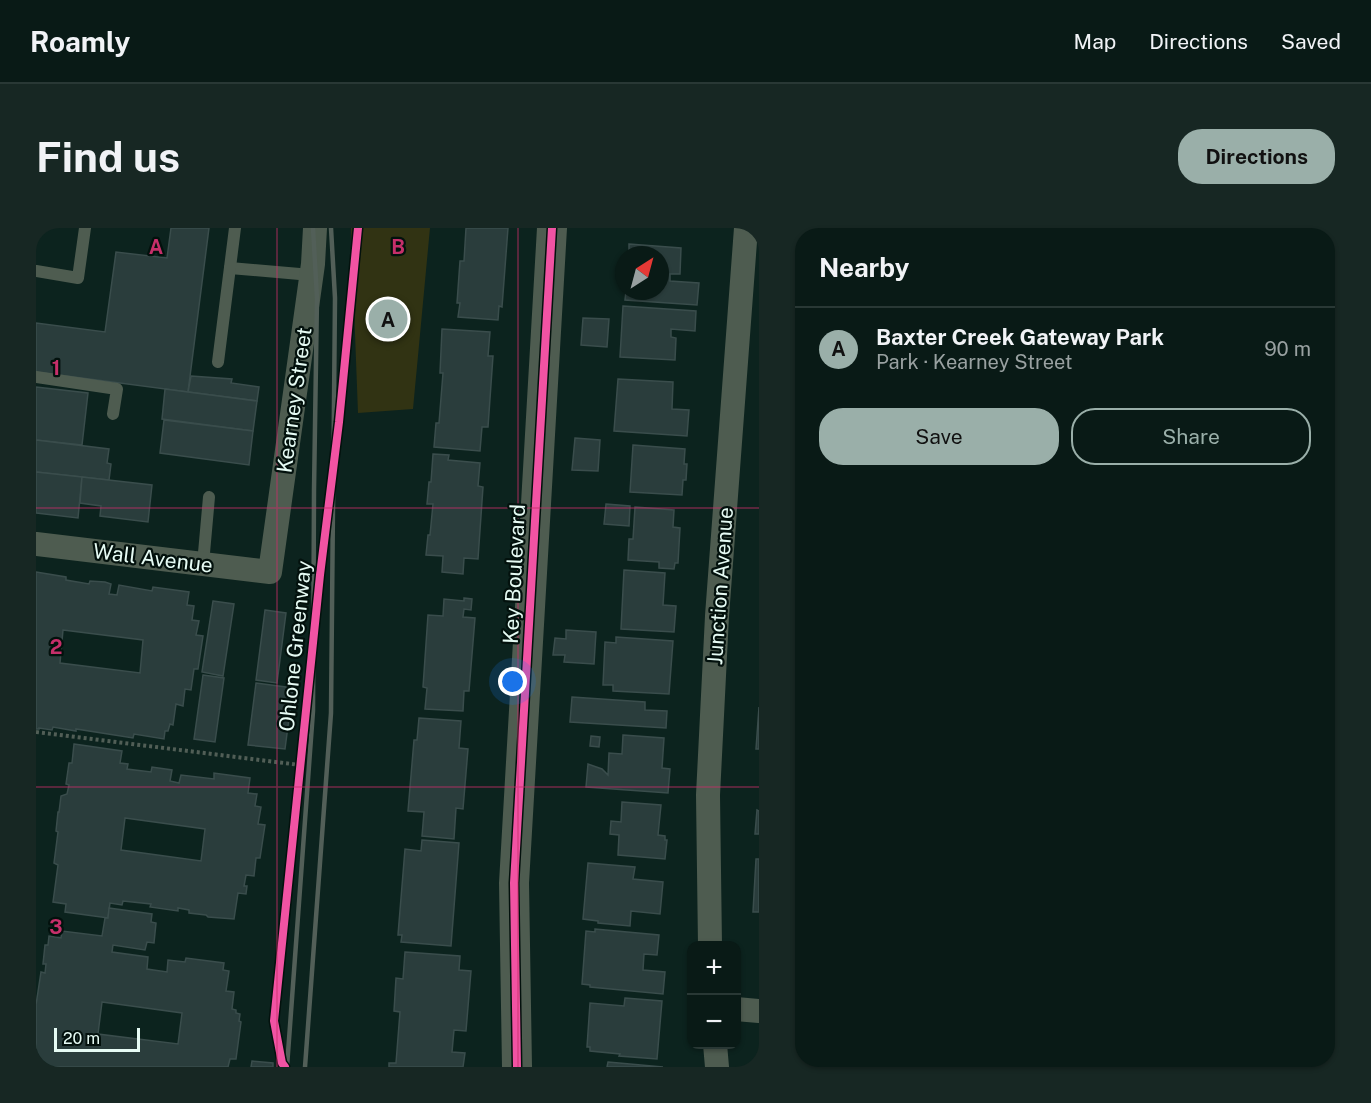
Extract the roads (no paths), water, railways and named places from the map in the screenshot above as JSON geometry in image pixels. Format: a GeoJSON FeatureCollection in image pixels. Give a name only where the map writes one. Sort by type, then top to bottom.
{"type":"FeatureCollection","features":[{"type":"Feature","properties":{"kind":"street","name":"Kearney Street"},"geometry":{"type":"LineString","coordinates":[[270,572],[311,275],[315,228]]}},
{"type":"Feature","properties":{"kind":"street","name":"Key Boulevard"},"geometry":{"type":"LineString","coordinates":[[517,1067],[514,882],[552,228]]}},
{"type":"Feature","properties":{"kind":"street","name":"Junction Avenue"},"geometry":{"type":"LineString","coordinates":[[710,941],[708,795],[717,616],[746,228]]}},
{"type":"Feature","properties":{"kind":"street","name":"Wall Avenue"},"geometry":{"type":"LineString","coordinates":[[36,544],[270,572]]}},
{"type":"Feature","properties":{"kind":"street"},"geometry":{"type":"LineString","coordinates":[[741,1009],[759,1011]]}},
{"type":"Feature","properties":{"kind":"street"},"geometry":{"type":"LineString","coordinates":[[715,1049],[717,1067]]}},
{"type":"Feature","properties":{"kind":"lane"},"geometry":{"type":"LineString","coordinates":[[36,271],[78,278],[85,228]]}},
{"type":"Feature","properties":{"kind":"lane"},"geometry":{"type":"LineString","coordinates":[[218,362],[235,228]]}},
{"type":"Feature","properties":{"kind":"lane"},"geometry":{"type":"LineString","coordinates":[[230,268],[311,275]]}},
{"type":"Feature","properties":{"kind":"lane"},"geometry":{"type":"LineString","coordinates":[[36,377],[117,389],[113,414]]}},
{"type":"Feature","properties":{"kind":"lane"},"geometry":{"type":"LineString","coordinates":[[203,564],[209,497]]}},
{"type":"Feature","properties":{"kind":"railway"},"geometry":{"type":"LineString","coordinates":[[287,1067],[313,711],[317,298],[313,228]]}},
{"type":"Feature","properties":{"kind":"railway"},"geometry":{"type":"LineString","coordinates":[[305,1067],[331,713],[335,298],[331,228]]}},
{"type":"Feature","properties":{"kind":"place","name":"Baxter Creek Gateway Park"},"geometry":{"type":"Point","coordinates":[388,319]}}]}
